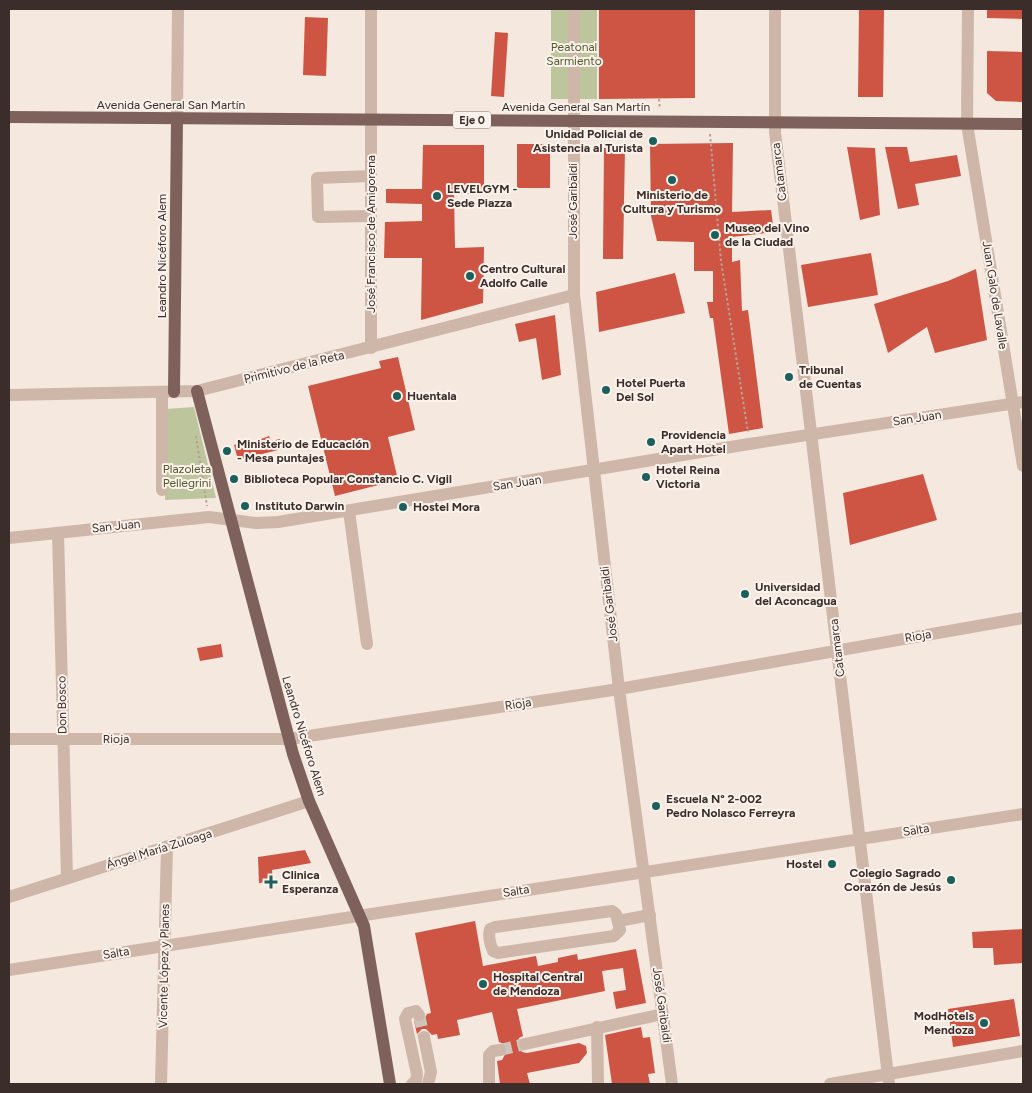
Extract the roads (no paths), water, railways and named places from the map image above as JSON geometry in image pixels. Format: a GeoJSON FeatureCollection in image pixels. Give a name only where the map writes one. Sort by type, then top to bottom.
{"type":"FeatureCollection","features":[{"type":"Feature","properties":{"kind":"main road","name":"Avenida General San Martín"},"geometry":{"type":"LineString","coordinates":[[9,118],[1023,124]]}},
{"type":"Feature","properties":{"kind":"main road","name":"Leandro Nicéforo Alem"},"geometry":{"type":"LineString","coordinates":[[168,392],[177,119]]}},
{"type":"Feature","properties":{"kind":"main road","name":"Leandro Nicéforo Alem"},"geometry":{"type":"LineString","coordinates":[[197,391],[289,740],[309,801],[361,916],[366,935],[390,1084]]}},
{"type":"Feature","properties":{"kind":"street"},"geometry":{"type":"LineString","coordinates":[[177,119],[178,9]]}},
{"type":"Feature","properties":{"kind":"street","name":"José Francisco de Amigorena"},"geometry":{"type":"LineString","coordinates":[[371,9],[371,348]]}},
{"type":"Feature","properties":{"kind":"street","name":"José Garibaldi"},"geometry":{"type":"LineString","coordinates":[[574,9],[574,294],[619,689],[672,1084]]}},
{"type":"Feature","properties":{"kind":"street","name":"Catamarca"},"geometry":{"type":"LineString","coordinates":[[775,9],[774,122],[889,1079]]}},
{"type":"Feature","properties":{"kind":"street","name":"Juan Galo de Lavalle"},"geometry":{"type":"LineString","coordinates":[[968,9],[967,124],[1018,403],[1023,466]]}},
{"type":"Feature","properties":{"kind":"street"},"geometry":{"type":"LineString","coordinates":[[371,176],[317,178],[318,217],[371,216]]}},
{"type":"Feature","properties":{"kind":"street","name":"Primitivo de la Reta"},"geometry":{"type":"LineString","coordinates":[[9,395],[197,391],[371,348],[574,294]]}},
{"type":"Feature","properties":{"kind":"street"},"geometry":{"type":"LineString","coordinates":[[162,490],[168,392]]}},
{"type":"Feature","properties":{"kind":"street","name":"San Juan"},"geometry":{"type":"LineString","coordinates":[[9,538],[209,517],[268,524],[811,434],[1018,403]]}},
{"type":"Feature","properties":{"kind":"street"},"geometry":{"type":"LineString","coordinates":[[349,511],[367,644]]}},
{"type":"Feature","properties":{"kind":"street","name":"Don Bosco"},"geometry":{"type":"LineString","coordinates":[[58,533],[66,878]]}},
{"type":"Feature","properties":{"kind":"street","name":"Rioja"},"geometry":{"type":"LineString","coordinates":[[9,739],[289,740],[619,689],[1023,618]]}},
{"type":"Feature","properties":{"kind":"street","name":"Ángel María Zuloaga"},"geometry":{"type":"LineString","coordinates":[[9,897],[309,801]]}},
{"type":"Feature","properties":{"kind":"street","name":"Salta"},"geometry":{"type":"LineString","coordinates":[[9,970],[644,870],[1023,814]]}},
{"type":"Feature","properties":{"kind":"street","name":"Vicente López y Planes"},"geometry":{"type":"LineString","coordinates":[[161,1084],[167,847]]}},
{"type":"Feature","properties":{"kind":"street"},"geometry":{"type":"LineString","coordinates":[[612,911],[616,914],[618,921],[620,930],[614,936],[498,953],[493,951],[489,934],[490,929],[495,927],[612,911]]}},
{"type":"Feature","properties":{"kind":"street"},"geometry":{"type":"LineString","coordinates":[[618,921],[650,915]]}},
{"type":"Feature","properties":{"kind":"street"},"geometry":{"type":"LineString","coordinates":[[412,1084],[416,1081],[417,1074],[405,1019],[408,1013],[416,1010],[419,1015]]}},
{"type":"Feature","properties":{"kind":"street"},"geometry":{"type":"LineString","coordinates":[[525,1044],[663,1014]]}},
{"type":"Feature","properties":{"kind":"street"},"geometry":{"type":"LineString","coordinates":[[598,1027],[598,1084]]}},
{"type":"Feature","properties":{"kind":"street"},"geometry":{"type":"LineString","coordinates":[[424,1037],[431,1072],[428,1084]]}},
{"type":"Feature","properties":{"kind":"street"},"geometry":{"type":"LineString","coordinates":[[489,1084],[489,1055],[493,1051],[500,1050]]}},
{"type":"Feature","properties":{"kind":"street"},"geometry":{"type":"LineString","coordinates":[[830,1084],[889,1079],[1023,1051]]}},
{"type":"Feature","properties":{"kind":"tunnel"},"geometry":{"type":"LineString","coordinates":[[419,1015],[424,1037]]}},
{"type":"Feature","properties":{"kind":"tunnel"},"geometry":{"type":"LineString","coordinates":[[500,1050],[525,1044]]}},
{"type":"Feature","properties":{"kind":"place","name":"Unidad Policial de Asistencia al Turista"},"geometry":{"type":"Point","coordinates":[653,141]}},
{"type":"Feature","properties":{"kind":"place","name":"Ministerio de Cultura y Turismo"},"geometry":{"type":"Point","coordinates":[672,180]}},
{"type":"Feature","properties":{"kind":"place","name":"LEVELGYM - Sede Piazza"},"geometry":{"type":"Point","coordinates":[437,196]}},
{"type":"Feature","properties":{"kind":"place","name":"Museo del Vino de la Ciudad"},"geometry":{"type":"Point","coordinates":[715,235]}},
{"type":"Feature","properties":{"kind":"place","name":"Centro Cultural Adolfo Calle"},"geometry":{"type":"Point","coordinates":[470,276]}},
{"type":"Feature","properties":{"kind":"place","name":"Tribunal de Cuentas"},"geometry":{"type":"Point","coordinates":[789,377]}},
{"type":"Feature","properties":{"kind":"place","name":"Hotel Puerta Del Sol"},"geometry":{"type":"Point","coordinates":[606,390]}},
{"type":"Feature","properties":{"kind":"place","name":"Huentala"},"geometry":{"type":"Point","coordinates":[397,396]}},
{"type":"Feature","properties":{"kind":"place","name":"Providencia Apart Hotel"},"geometry":{"type":"Point","coordinates":[651,442]}},
{"type":"Feature","properties":{"kind":"place","name":"Ministerio de Educación - Mesa puntajes"},"geometry":{"type":"Point","coordinates":[227,451]}},
{"type":"Feature","properties":{"kind":"place","name":"Hotel Reina Victoria"},"geometry":{"type":"Point","coordinates":[646,477]}},
{"type":"Feature","properties":{"kind":"place","name":"Biblioteca Popular Constancio C. Vigil"},"geometry":{"type":"Point","coordinates":[234,479]}},
{"type":"Feature","properties":{"kind":"place","name":"Instituto Darwin"},"geometry":{"type":"Point","coordinates":[245,506]}},
{"type":"Feature","properties":{"kind":"place","name":"Hostel Mora"},"geometry":{"type":"Point","coordinates":[403,507]}},
{"type":"Feature","properties":{"kind":"place","name":"Universidad del Aconcagua"},"geometry":{"type":"Point","coordinates":[745,594]}},
{"type":"Feature","properties":{"kind":"place","name":"Escuela N° 2-002 Pedro Nolasco Ferreyra"},"geometry":{"type":"Point","coordinates":[656,806]}},
{"type":"Feature","properties":{"kind":"place","name":"Hostel"},"geometry":{"type":"Point","coordinates":[832,864]}},
{"type":"Feature","properties":{"kind":"place","name":"Colegio Sagrado Corazón de Jesús"},"geometry":{"type":"Point","coordinates":[951,880]}},
{"type":"Feature","properties":{"kind":"place","name":"Clinica Esperanza"},"geometry":{"type":"Point","coordinates":[271,882]}},
{"type":"Feature","properties":{"kind":"place","name":"Hospital Central de Mendoza"},"geometry":{"type":"Point","coordinates":[483,984]}},
{"type":"Feature","properties":{"kind":"place","name":"ModHotels Mendoza"},"geometry":{"type":"Point","coordinates":[984,1023]}},
{"type":"Feature","properties":{"kind":"park label","name":"Peatonal Sarmiento"},"geometry":{"type":"Point","coordinates":[574,54]}},
{"type":"Feature","properties":{"kind":"park label","name":"Plazoleta Pellegrini"},"geometry":{"type":"Point","coordinates":[187,476]}}]}
